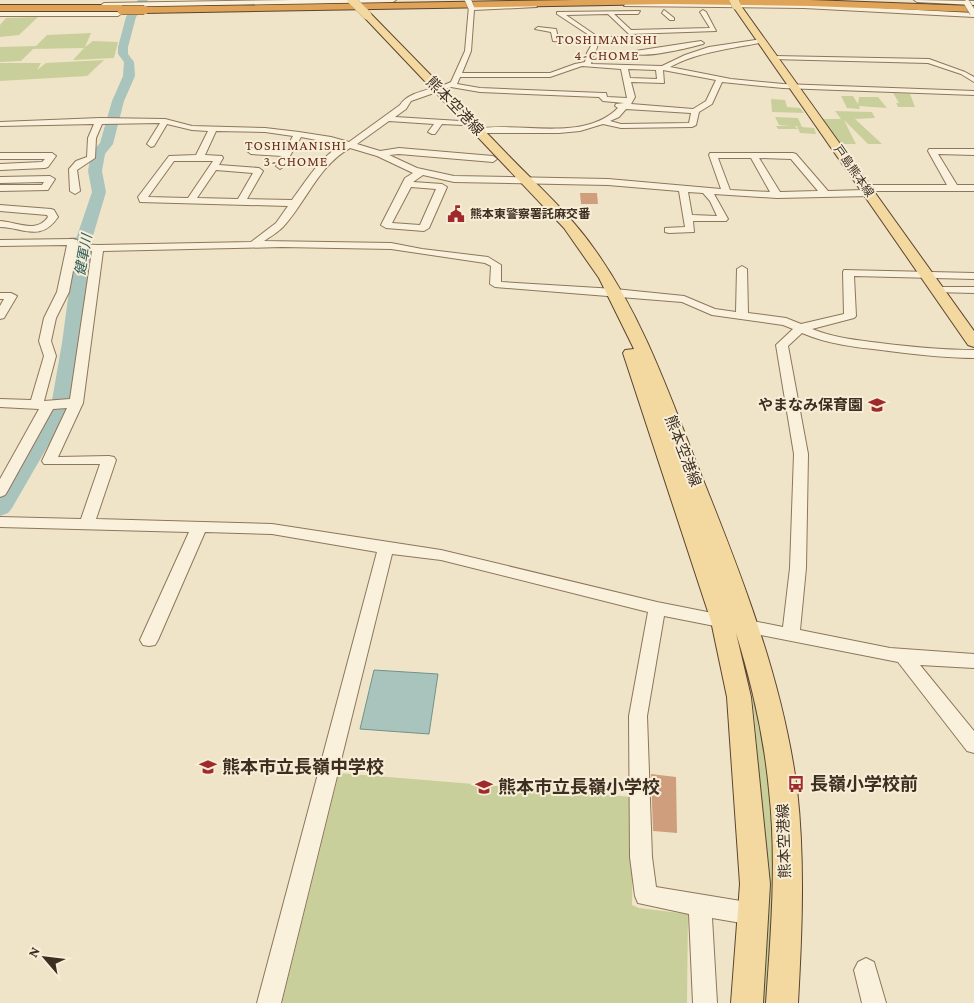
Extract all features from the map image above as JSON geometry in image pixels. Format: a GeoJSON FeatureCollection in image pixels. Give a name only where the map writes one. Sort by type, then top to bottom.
{"type":"FeatureCollection","features":[{"type":"Feature","properties":{"kind":"highway"},"geometry":{"type":"LineString","coordinates":[[145,9],[565,0]]}},
{"type":"Feature","properties":{"kind":"highway"},"geometry":{"type":"LineString","coordinates":[[769,0],[969,8]]}},
{"type":"Feature","properties":{"kind":"highway"},"geometry":{"type":"LineString","coordinates":[[0,9],[127,6],[145,9],[659,1],[969,8]]}},
{"type":"Feature","properties":{"kind":"main road","name":"熊本空港線"},"geometry":{"type":"LineString","coordinates":[[345,0],[359,10],[441,89],[520,180],[609,292],[639,337],[658,383],[734,624],[755,884],[747,1003]]}},
{"type":"Feature","properties":{"kind":"main road","name":"戸島熊本線"},"geometry":{"type":"LineString","coordinates":[[737,5],[974,342]]}},
{"type":"Feature","properties":{"kind":"main road","name":"熊本空港線"},"geometry":{"type":"LineString","coordinates":[[441,89],[460,123],[493,159],[520,180]]}},
{"type":"Feature","properties":{"kind":"main road","name":"熊本空港線"},"geometry":{"type":"LineString","coordinates":[[609,292],[734,624],[768,704],[779,762],[786,830],[782,1003]]}},
{"type":"Feature","properties":{"kind":"street"},"geometry":{"type":"LineString","coordinates":[[127,6],[171,2],[393,0]]}},
{"type":"Feature","properties":{"kind":"street"},"geometry":{"type":"LineString","coordinates":[[441,89],[459,75],[468,52],[472,8],[468,0]]}},
{"type":"Feature","properties":{"kind":"street"},"geometry":{"type":"LineString","coordinates":[[917,0],[969,8]]}},
{"type":"Feature","properties":{"kind":"street"},"geometry":{"type":"LineString","coordinates":[[472,8],[640,4],[969,8],[974,3]]}},
{"type":"Feature","properties":{"kind":"street"},"geometry":{"type":"LineString","coordinates":[[640,4],[650,31]]}},
{"type":"Feature","properties":{"kind":"street"},"geometry":{"type":"LineString","coordinates":[[559,13],[609,12],[644,16],[664,12],[703,12],[737,5]]}},
{"type":"Feature","properties":{"kind":"street"},"geometry":{"type":"LineString","coordinates":[[554,6],[559,13],[576,23],[602,29]]}},
{"type":"Feature","properties":{"kind":"street"},"geometry":{"type":"LineString","coordinates":[[609,12],[619,26]]}},
{"type":"Feature","properties":{"kind":"street"},"geometry":{"type":"LineString","coordinates":[[664,12],[672,19]]}},
{"type":"Feature","properties":{"kind":"street"},"geometry":{"type":"LineString","coordinates":[[611,22],[629,32],[714,30],[703,12]]}},
{"type":"Feature","properties":{"kind":"street"},"geometry":{"type":"LineString","coordinates":[[585,26],[595,36],[595,47],[590,53],[587,67]]}},
{"type":"Feature","properties":{"kind":"street"},"geometry":{"type":"LineString","coordinates":[[538,28],[554,30],[555,40],[648,39]]}},
{"type":"Feature","properties":{"kind":"street"},"geometry":{"type":"LineString","coordinates":[[686,32],[722,45]]}},
{"type":"Feature","properties":{"kind":"street"},"geometry":{"type":"LineString","coordinates":[[632,52],[670,49],[712,41]]}},
{"type":"Feature","properties":{"kind":"street"},"geometry":{"type":"LineString","coordinates":[[661,68],[689,55],[722,45],[762,41]]}},
{"type":"Feature","properties":{"kind":"street"},"geometry":{"type":"LineString","coordinates":[[670,49],[689,55]]}},
{"type":"Feature","properties":{"kind":"street"},"geometry":{"type":"LineString","coordinates":[[774,58],[929,61],[972,77]]}},
{"type":"Feature","properties":{"kind":"street"},"geometry":{"type":"LineString","coordinates":[[459,75],[550,75],[560,74],[577,64],[587,67],[661,68],[720,79],[796,87],[974,93]]}},
{"type":"Feature","properties":{"kind":"street"},"geometry":{"type":"LineString","coordinates":[[479,131],[564,129],[603,122],[618,114],[631,97],[624,67]]}},
{"type":"Feature","properties":{"kind":"street"},"geometry":{"type":"LineString","coordinates":[[627,80],[661,81],[661,68]]}},
{"type":"Feature","properties":{"kind":"street"},"geometry":{"type":"LineString","coordinates":[[252,246],[278,225],[312,179],[338,151],[362,138],[416,94],[441,89],[477,89],[603,95],[603,99],[695,111],[709,102],[720,79]]}},
{"type":"Feature","properties":{"kind":"street"},"geometry":{"type":"LineString","coordinates":[[518,101],[522,92]]}},
{"type":"Feature","properties":{"kind":"street"},"geometry":{"type":"LineString","coordinates":[[597,105],[628,103]]}},
{"type":"Feature","properties":{"kind":"street"},"geometry":{"type":"LineString","coordinates":[[603,122],[620,126],[690,126],[694,124],[695,111]]}},
{"type":"Feature","properties":{"kind":"street"},"geometry":{"type":"LineString","coordinates":[[387,119],[460,123]]}},
{"type":"Feature","properties":{"kind":"street"},"geometry":{"type":"LineString","coordinates":[[75,191],[74,169],[79,163],[91,158],[90,150],[94,128],[100,120]]}},
{"type":"Feature","properties":{"kind":"street"},"geometry":{"type":"LineString","coordinates":[[0,124],[100,120],[165,121],[192,128],[264,130],[299,134],[351,144],[380,154],[420,172],[454,179],[608,182],[777,195],[825,194],[868,190],[974,188]]}},
{"type":"Feature","properties":{"kind":"street"},"geometry":{"type":"LineString","coordinates":[[151,144],[165,121]]}},
{"type":"Feature","properties":{"kind":"street"},"geometry":{"type":"LineString","coordinates":[[432,132],[440,122]]}},
{"type":"Feature","properties":{"kind":"street"},"geometry":{"type":"LineString","coordinates":[[199,158],[213,130]]}},
{"type":"Feature","properties":{"kind":"street"},"geometry":{"type":"LineString","coordinates":[[280,166],[299,134]]}},
{"type":"Feature","properties":{"kind":"street"},"geometry":{"type":"LineString","coordinates":[[251,151],[288,154]]}},
{"type":"Feature","properties":{"kind":"street"},"geometry":{"type":"LineString","coordinates":[[380,154],[399,151],[493,159]]}},
{"type":"Feature","properties":{"kind":"street"},"geometry":{"type":"LineString","coordinates":[[953,187],[932,151],[974,152]]}},
{"type":"Feature","properties":{"kind":"street"},"geometry":{"type":"LineString","coordinates":[[727,192],[712,155],[793,156],[825,194]]}},
{"type":"Feature","properties":{"kind":"street"},"geometry":{"type":"LineString","coordinates":[[0,156],[52,156],[45,165],[0,167]]}},
{"type":"Feature","properties":{"kind":"street"},"geometry":{"type":"LineString","coordinates":[[753,156],[777,195]]}},
{"type":"Feature","properties":{"kind":"street"},"geometry":{"type":"LineString","coordinates":[[191,201],[218,158],[172,158],[143,197],[143,200],[191,201],[241,202],[296,203]]}},
{"type":"Feature","properties":{"kind":"street"},"geometry":{"type":"LineString","coordinates":[[213,167],[259,171],[241,202]]}},
{"type":"Feature","properties":{"kind":"street"},"geometry":{"type":"LineString","coordinates":[[408,184],[442,187],[424,228],[386,225],[410,178],[420,172]]}},
{"type":"Feature","properties":{"kind":"street"},"geometry":{"type":"LineString","coordinates":[[0,180],[50,179],[45,188],[0,188]]}},
{"type":"Feature","properties":{"kind":"street"},"geometry":{"type":"LineString","coordinates":[[669,230],[690,230],[683,189]]}},
{"type":"Feature","properties":{"kind":"street"},"geometry":{"type":"LineString","coordinates":[[688,218],[723,219],[714,200],[706,191]]}},
{"type":"Feature","properties":{"kind":"street"},"geometry":{"type":"LineString","coordinates":[[0,208],[51,212],[53,217],[49,224],[40,229],[25,229],[10,223],[0,224]]}},
{"type":"Feature","properties":{"kind":"street"},"geometry":{"type":"LineString","coordinates":[[391,246],[398,226]]}},
{"type":"Feature","properties":{"kind":"street"},"geometry":{"type":"LineString","coordinates":[[0,243],[73,242],[63,292],[50,318],[45,341],[50,356],[42,405],[0,492]]}},
{"type":"Feature","properties":{"kind":"street"},"geometry":{"type":"LineString","coordinates":[[72,248],[282,244],[391,246],[422,252],[488,260],[496,265],[495,284],[502,286],[609,292],[684,299],[705,310],[786,322],[821,337],[844,342],[941,354],[974,354]]}},
{"type":"Feature","properties":{"kind":"street"},"geometry":{"type":"LineString","coordinates":[[87,523],[109,460],[50,461],[76,404],[98,248]]}},
{"type":"Feature","properties":{"kind":"street"},"geometry":{"type":"LineString","coordinates":[[742,268],[742,316]]}},
{"type":"Feature","properties":{"kind":"street"},"geometry":{"type":"LineString","coordinates":[[792,635],[798,568],[801,454],[782,345],[790,335],[806,325],[850,316],[848,272],[974,276]]}},
{"type":"Feature","properties":{"kind":"street"},"geometry":{"type":"LineString","coordinates":[[938,290],[974,290]]}},
{"type":"Feature","properties":{"kind":"street"},"geometry":{"type":"LineString","coordinates":[[0,296],[11,296],[0,316]]}},
{"type":"Feature","properties":{"kind":"street"},"geometry":{"type":"LineString","coordinates":[[0,403],[76,404]]}},
{"type":"Feature","properties":{"kind":"street"},"geometry":{"type":"LineString","coordinates":[[0,522],[272,529],[441,555],[657,608],[902,656],[974,661]]}},
{"type":"Feature","properties":{"kind":"street"},"geometry":{"type":"LineString","coordinates":[[149,640],[199,528]]}},
{"type":"Feature","properties":{"kind":"street"},"geometry":{"type":"LineString","coordinates":[[269,1003],[386,548]]}},
{"type":"Feature","properties":{"kind":"street"},"geometry":{"type":"LineString","coordinates":[[657,608],[638,716],[641,856],[646,896],[753,914]]}},
{"type":"Feature","properties":{"kind":"street"},"geometry":{"type":"LineString","coordinates":[[902,656],[974,745]]}},
{"type":"Feature","properties":{"kind":"street"},"geometry":{"type":"LineString","coordinates":[[700,905],[705,1003]]}},
{"type":"Feature","properties":{"kind":"street"},"geometry":{"type":"LineString","coordinates":[[866,970],[874,1003]]}},
{"type":"Feature","properties":{"kind":"green space"},"geometry":{"type":"Polygon","coordinates":[[[38,17],[19,35],[0,37],[0,25],[6,18],[38,17]]]}},
{"type":"Feature","properties":{"kind":"green space"},"geometry":{"type":"Polygon","coordinates":[[[91,33],[85,47],[93,41],[118,42],[114,58],[73,60],[84,48],[33,49],[21,61],[0,62],[0,47],[36,46],[47,35],[91,33]]]}},
{"type":"Feature","properties":{"kind":"green space"},"geometry":{"type":"Polygon","coordinates":[[[104,60],[87,76],[0,81],[0,63],[41,63],[37,70],[46,63],[104,60]]]}},
{"type":"Feature","properties":{"kind":"green space"},"geometry":{"type":"Polygon","coordinates":[[[893,93],[910,94],[915,107],[898,107],[896,103],[899,103],[893,93]]]}},
{"type":"Feature","properties":{"kind":"green space"},"geometry":{"type":"Polygon","coordinates":[[[841,96],[853,96],[858,104],[859,97],[878,97],[887,108],[859,106],[860,109],[847,108],[841,96]]]}},
{"type":"Feature","properties":{"kind":"green space"},"geometry":{"type":"Polygon","coordinates":[[[771,99],[785,100],[787,107],[800,108],[804,113],[772,112],[771,99]]]}},
{"type":"Feature","properties":{"kind":"green space"},"geometry":{"type":"Polygon","coordinates":[[[835,111],[872,112],[875,118],[855,119],[882,144],[868,144],[844,120],[856,144],[840,144],[818,119],[841,119],[835,111]]]}},
{"type":"Feature","properties":{"kind":"green space"},"geometry":{"type":"Polygon","coordinates":[[[775,117],[798,118],[802,127],[814,128],[816,134],[800,133],[797,126],[795,126],[798,129],[778,129],[776,126],[790,126],[779,125],[775,117]]]}},
{"type":"Feature","properties":{"kind":"green space"},"geometry":{"type":"Polygon","coordinates":[[[748,665],[764,746],[770,789],[773,833],[774,921],[766,1003],[759,1003],[759,791],[757,749],[748,665]]]}},
{"type":"Feature","properties":{"kind":"green space","name":"熊本市立長嶺小学校"},"geometry":{"type":"Polygon","coordinates":[[[339,773],[633,797],[632,905],[639,908],[688,914],[687,1003],[282,1003],[339,773]]]}},
{"type":"Feature","properties":{"kind":"water"},"geometry":{"type":"Polygon","coordinates":[[[374,670],[438,674],[429,734],[360,729],[374,670]]]}},
{"type":"Feature","properties":{"kind":"building"},"geometry":{"type":"Polygon","coordinates":[[[580,193],[597,193],[598,204],[581,204],[580,193]]]}},
{"type":"Feature","properties":{"kind":"building"},"geometry":{"type":"Polygon","coordinates":[[[651,774],[676,777],[677,833],[653,831],[651,774]]]}},
{"type":"Feature","properties":{"kind":"waterway","name":"健軍川"},"geometry":{"type":"LineString","coordinates":[[0,508],[61,406],[72,343],[84,239],[99,192],[95,171],[98,153],[106,144],[118,101],[129,76],[129,62],[123,54],[123,47],[131,17],[143,0]]}},
{"type":"Feature","properties":{"kind":"waterway"},"geometry":{"type":"LineString","coordinates":[[70,239],[84,239]]}},
{"type":"Feature","properties":{"kind":"place","name":"熊本東警察署託麻交番"},"geometry":{"type":"Point","coordinates":[456,214]}},
{"type":"Feature","properties":{"kind":"place","name":"やまなみ保育園"},"geometry":{"type":"Point","coordinates":[877,405]}},
{"type":"Feature","properties":{"kind":"place","name":"熊本市立長嶺中学校"},"geometry":{"type":"Point","coordinates":[208,767]}},
{"type":"Feature","properties":{"kind":"place","name":"長嶺小学校前"},"geometry":{"type":"Point","coordinates":[796,784]}},
{"type":"Feature","properties":{"kind":"place","name":"熊本市立長嶺小学校"},"geometry":{"type":"Point","coordinates":[484,787]}},
{"type":"Feature","properties":{"kind":"district","name":"TOSHIMANISHI 4-CHOME"},"geometry":{"type":"Point","coordinates":[607,48]}},
{"type":"Feature","properties":{"kind":"district","name":"TOSHIMANISHI 3-CHOME"},"geometry":{"type":"Point","coordinates":[296,154]}}]}
